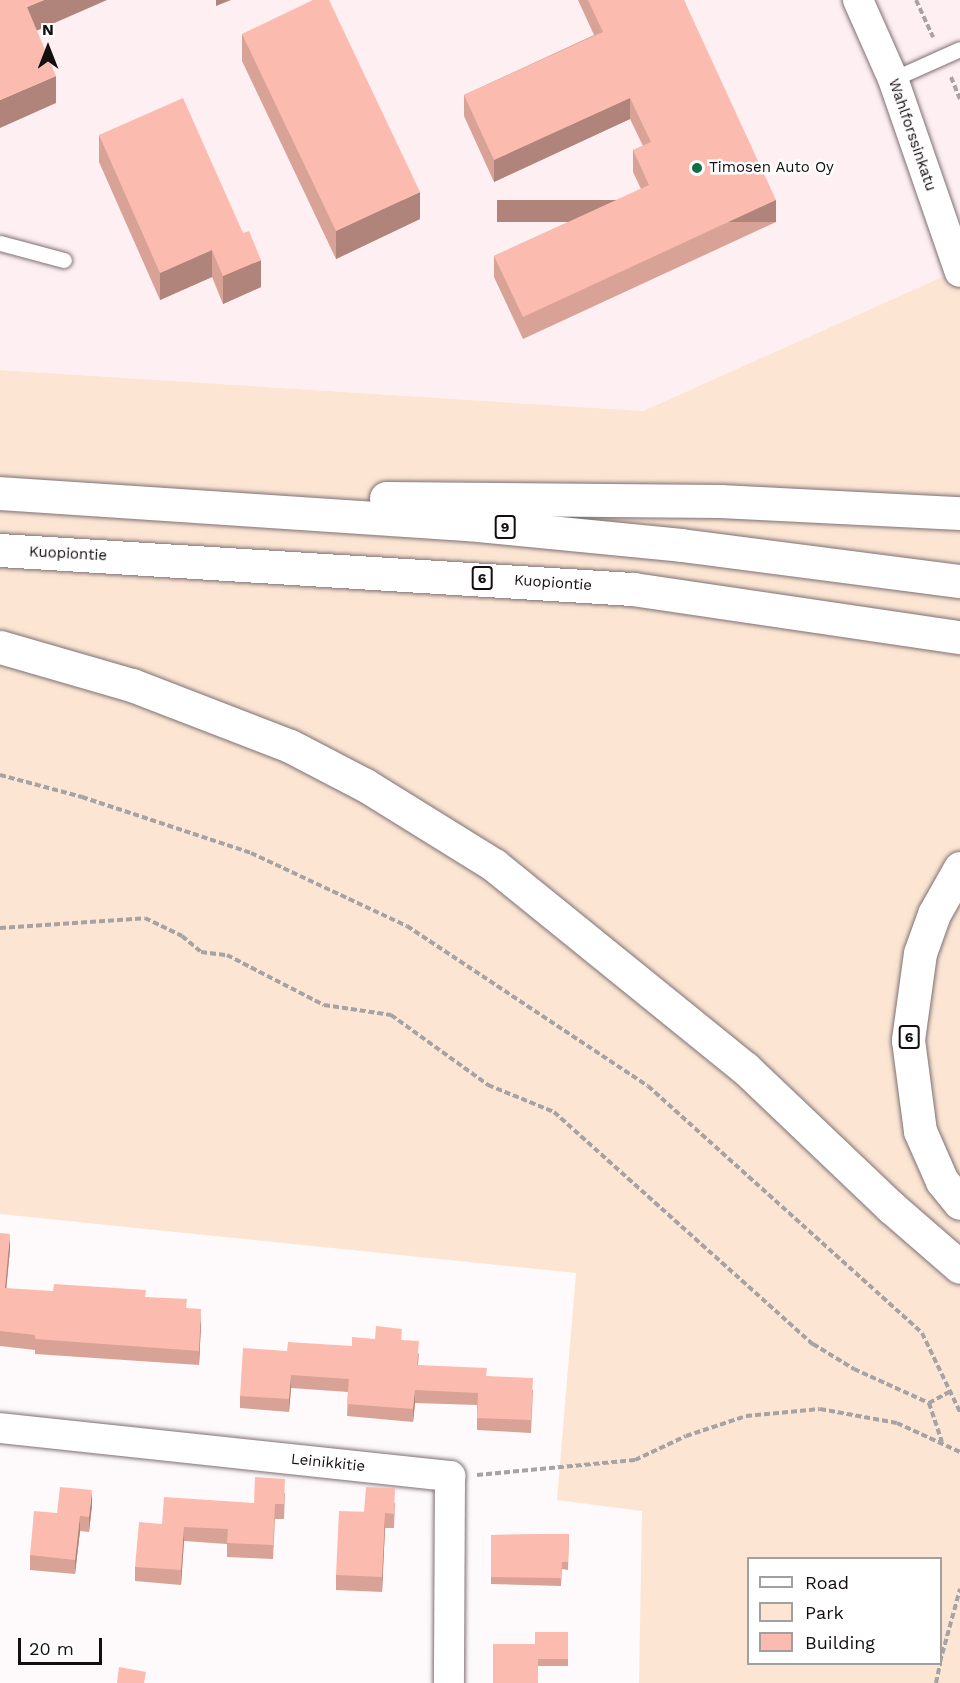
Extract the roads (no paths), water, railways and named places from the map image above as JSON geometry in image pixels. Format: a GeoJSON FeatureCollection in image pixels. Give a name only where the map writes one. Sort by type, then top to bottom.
{"type":"FeatureCollection","features":[{"type":"Feature","properties":{"kind":"highway","name":"9"},"geometry":{"type":"LineString","coordinates":[[0,493],[468,524],[681,544],[960,581]]}},
{"type":"Feature","properties":{"kind":"highway"},"geometry":{"type":"LineString","coordinates":[[48,495],[720,501],[960,513]]}},
{"type":"Feature","properties":{"kind":"highway","name":"Kuopiontie"},"geometry":{"type":"LineString","coordinates":[[0,550],[633,589],[960,637]]}},
{"type":"Feature","properties":{"kind":"highway"},"geometry":{"type":"LineString","coordinates":[[0,647],[132,685],[291,746],[365,785],[494,865],[736,1060],[960,1267]]}},
{"type":"Feature","properties":{"kind":"highway","name":"6"},"geometry":{"type":"LineString","coordinates":[[960,868],[934,914],[920,953],[908,1040],[920,1131],[942,1180],[960,1203]]}},
{"type":"Feature","properties":{"kind":"street","name":"Wahlforssinkatu"},"geometry":{"type":"LineString","coordinates":[[858,0],[893,79],[960,272]]}},
{"type":"Feature","properties":{"kind":"street","name":"Leinikkitie"},"geometry":{"type":"LineString","coordinates":[[0,1428],[450,1476],[449,1683]]}},
{"type":"Feature","properties":{"kind":"lane"},"geometry":{"type":"LineString","coordinates":[[893,79],[960,50]]}},
{"type":"Feature","properties":{"kind":"lane"},"geometry":{"type":"LineString","coordinates":[[0,243],[64,260]]}},
{"type":"Feature","properties":{"kind":"place","name":"Timosen Auto Oy"},"geometry":{"type":"Point","coordinates":[697,168]}}]}
